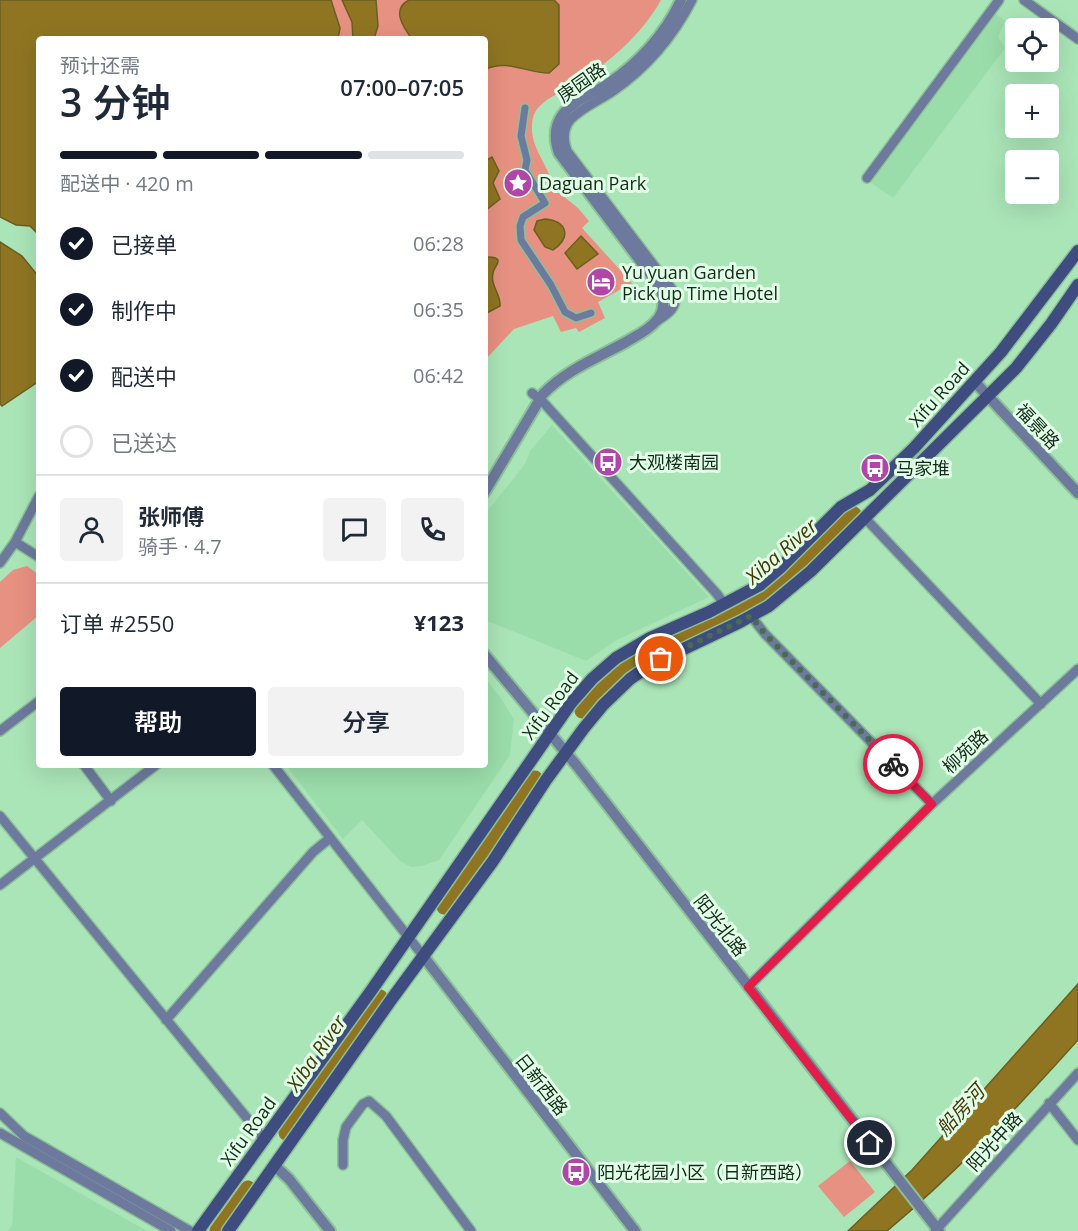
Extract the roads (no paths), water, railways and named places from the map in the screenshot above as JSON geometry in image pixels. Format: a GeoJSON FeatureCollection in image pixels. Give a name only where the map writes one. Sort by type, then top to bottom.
{"type":"FeatureCollection","features":[{"type":"Feature","properties":{"kind":"main road","name":"Xifu Road"},"geometry":{"type":"LineString","coordinates":[[198,1231],[364,1001],[549,733],[592,679],[616,658],[650,638],[760,585],[842,507],[870,490],[914,448],[1001,352],[1078,250]]}},
{"type":"Feature","properties":{"kind":"main road","name":"Xifu Road"},"geometry":{"type":"LineString","coordinates":[[228,1231],[391,1000],[493,861],[565,753],[603,705],[630,679],[672,653],[751,616],[790,590],[989,397],[1016,368],[1051,324],[1078,285]]}},
{"type":"Feature","properties":{"kind":"street","name":"庚园路"},"geometry":{"type":"LineString","coordinates":[[657,321],[664,304],[660,287],[559,153],[555,134],[558,121],[565,111],[611,82],[651,45],[665,28],[681,0]]}},
{"type":"Feature","properties":{"kind":"street"},"geometry":{"type":"LineString","coordinates":[[488,486],[536,396],[571,371],[635,337],[670,313],[675,304],[674,292],[567,151],[564,136],[566,126],[572,118],[615,90],[655,55],[673,33],[692,0]]}},
{"type":"Feature","properties":{"kind":"street"},"geometry":{"type":"LineString","coordinates":[[867,178],[999,0]]}},
{"type":"Feature","properties":{"kind":"street"},"geometry":{"type":"LineString","coordinates":[[1024,0],[1078,39]]}},
{"type":"Feature","properties":{"kind":"street"},"geometry":{"type":"LineString","coordinates":[[525,108],[522,136],[527,160],[525,170],[545,203],[524,217],[520,226],[521,240],[551,285],[565,312],[576,318],[591,313]]}},
{"type":"Feature","properties":{"kind":"street","name":"福景路"},"geometry":{"type":"LineString","coordinates":[[974,381],[1078,493]]}},
{"type":"Feature","properties":{"kind":"street"},"geometry":{"type":"LineString","coordinates":[[536,396],[724,604]]}},
{"type":"Feature","properties":{"kind":"street"},"geometry":{"type":"LineString","coordinates":[[0,563],[15,542],[36,502]]}},
{"type":"Feature","properties":{"kind":"street"},"geometry":{"type":"LineString","coordinates":[[865,518],[1041,704]]}},
{"type":"Feature","properties":{"kind":"street"},"geometry":{"type":"LineString","coordinates":[[15,542],[36,555]]}},
{"type":"Feature","properties":{"kind":"street"},"geometry":{"type":"LineString","coordinates":[[751,616],[765,634],[932,804]]}},
{"type":"Feature","properties":{"kind":"street","name":"阳光北路"},"geometry":{"type":"LineString","coordinates":[[488,659],[565,753],[937,1230]]}},
{"type":"Feature","properties":{"kind":"street","name":"柳苑路"},"geometry":{"type":"LineString","coordinates":[[748,987],[932,804],[1078,669]]}},
{"type":"Feature","properties":{"kind":"street"},"geometry":{"type":"LineString","coordinates":[[0,731],[36,705]]}},
{"type":"Feature","properties":{"kind":"street"},"geometry":{"type":"LineString","coordinates":[[86,768],[111,801]]}},
{"type":"Feature","properties":{"kind":"street"},"geometry":{"type":"LineString","coordinates":[[0,885],[152,768]]}},
{"type":"Feature","properties":{"kind":"street"},"geometry":{"type":"LineString","coordinates":[[275,768],[424,957]]}},
{"type":"Feature","properties":{"kind":"street"},"geometry":{"type":"LineString","coordinates":[[0,816],[264,1138]]}},
{"type":"Feature","properties":{"kind":"street"},"geometry":{"type":"LineString","coordinates":[[166,1020],[313,852],[330,838]]}},
{"type":"Feature","properties":{"kind":"street","name":"日新西路"},"geometry":{"type":"LineString","coordinates":[[424,957],[635,1231]]}},
{"type":"Feature","properties":{"kind":"street","name":"阳光中路"},"geometry":{"type":"LineString","coordinates":[[937,1230],[1078,1073]]}},
{"type":"Feature","properties":{"kind":"street"},"geometry":{"type":"LineString","coordinates":[[343,1165],[343,1140],[346,1127],[363,1104],[369,1101],[387,1116],[471,1231]]}},
{"type":"Feature","properties":{"kind":"street"},"geometry":{"type":"LineString","coordinates":[[1049,1103],[1078,1140]]}},
{"type":"Feature","properties":{"kind":"street"},"geometry":{"type":"LineString","coordinates":[[0,1114],[0,1121]]}},
{"type":"Feature","properties":{"kind":"street"},"geometry":{"type":"LineString","coordinates":[[0,1114],[24,1136],[190,1231]]}},
{"type":"Feature","properties":{"kind":"street"},"geometry":{"type":"LineString","coordinates":[[0,1133],[171,1231]]}},
{"type":"Feature","properties":{"kind":"street"},"geometry":{"type":"LineString","coordinates":[[275,1166],[289,1179],[330,1231]]}},
{"type":"Feature","properties":{"kind":"waterway","name":"Xiba River"},"geometry":{"type":"LineString","coordinates":[[582,711],[618,675],[649,653],[763,598],[799,569],[854,514]]}},
{"type":"Feature","properties":{"kind":"waterway","name":"Xiba River"},"geometry":{"type":"LineString","coordinates":[[444,907],[535,778]]}},
{"type":"Feature","properties":{"kind":"waterway","name":"Xiba River"},"geometry":{"type":"LineString","coordinates":[[286,1133],[380,997]]}},
{"type":"Feature","properties":{"kind":"waterway","name":"Xiba River"},"geometry":{"type":"LineString","coordinates":[[217,1231],[248,1188]]}},
{"type":"Feature","properties":{"kind":"place","name":"Daguan Park"},"geometry":{"type":"Point","coordinates":[518,183]}},
{"type":"Feature","properties":{"kind":"place","name":"Yu yuan Garden Pick up Time Hotel"},"geometry":{"type":"Point","coordinates":[601,282]}},
{"type":"Feature","properties":{"kind":"place","name":"大观楼南园"},"geometry":{"type":"Point","coordinates":[608,462]}},
{"type":"Feature","properties":{"kind":"place","name":"马家堆"},"geometry":{"type":"Point","coordinates":[875,468]}},
{"type":"Feature","properties":{"kind":"place","name":"阳光花园小区（日新西路）"},"geometry":{"type":"Point","coordinates":[576,1172]}},
{"type":"Feature","properties":{"kind":"water label","name":"船房河"},"geometry":{"type":"Point","coordinates":[960,1110]}}]}
